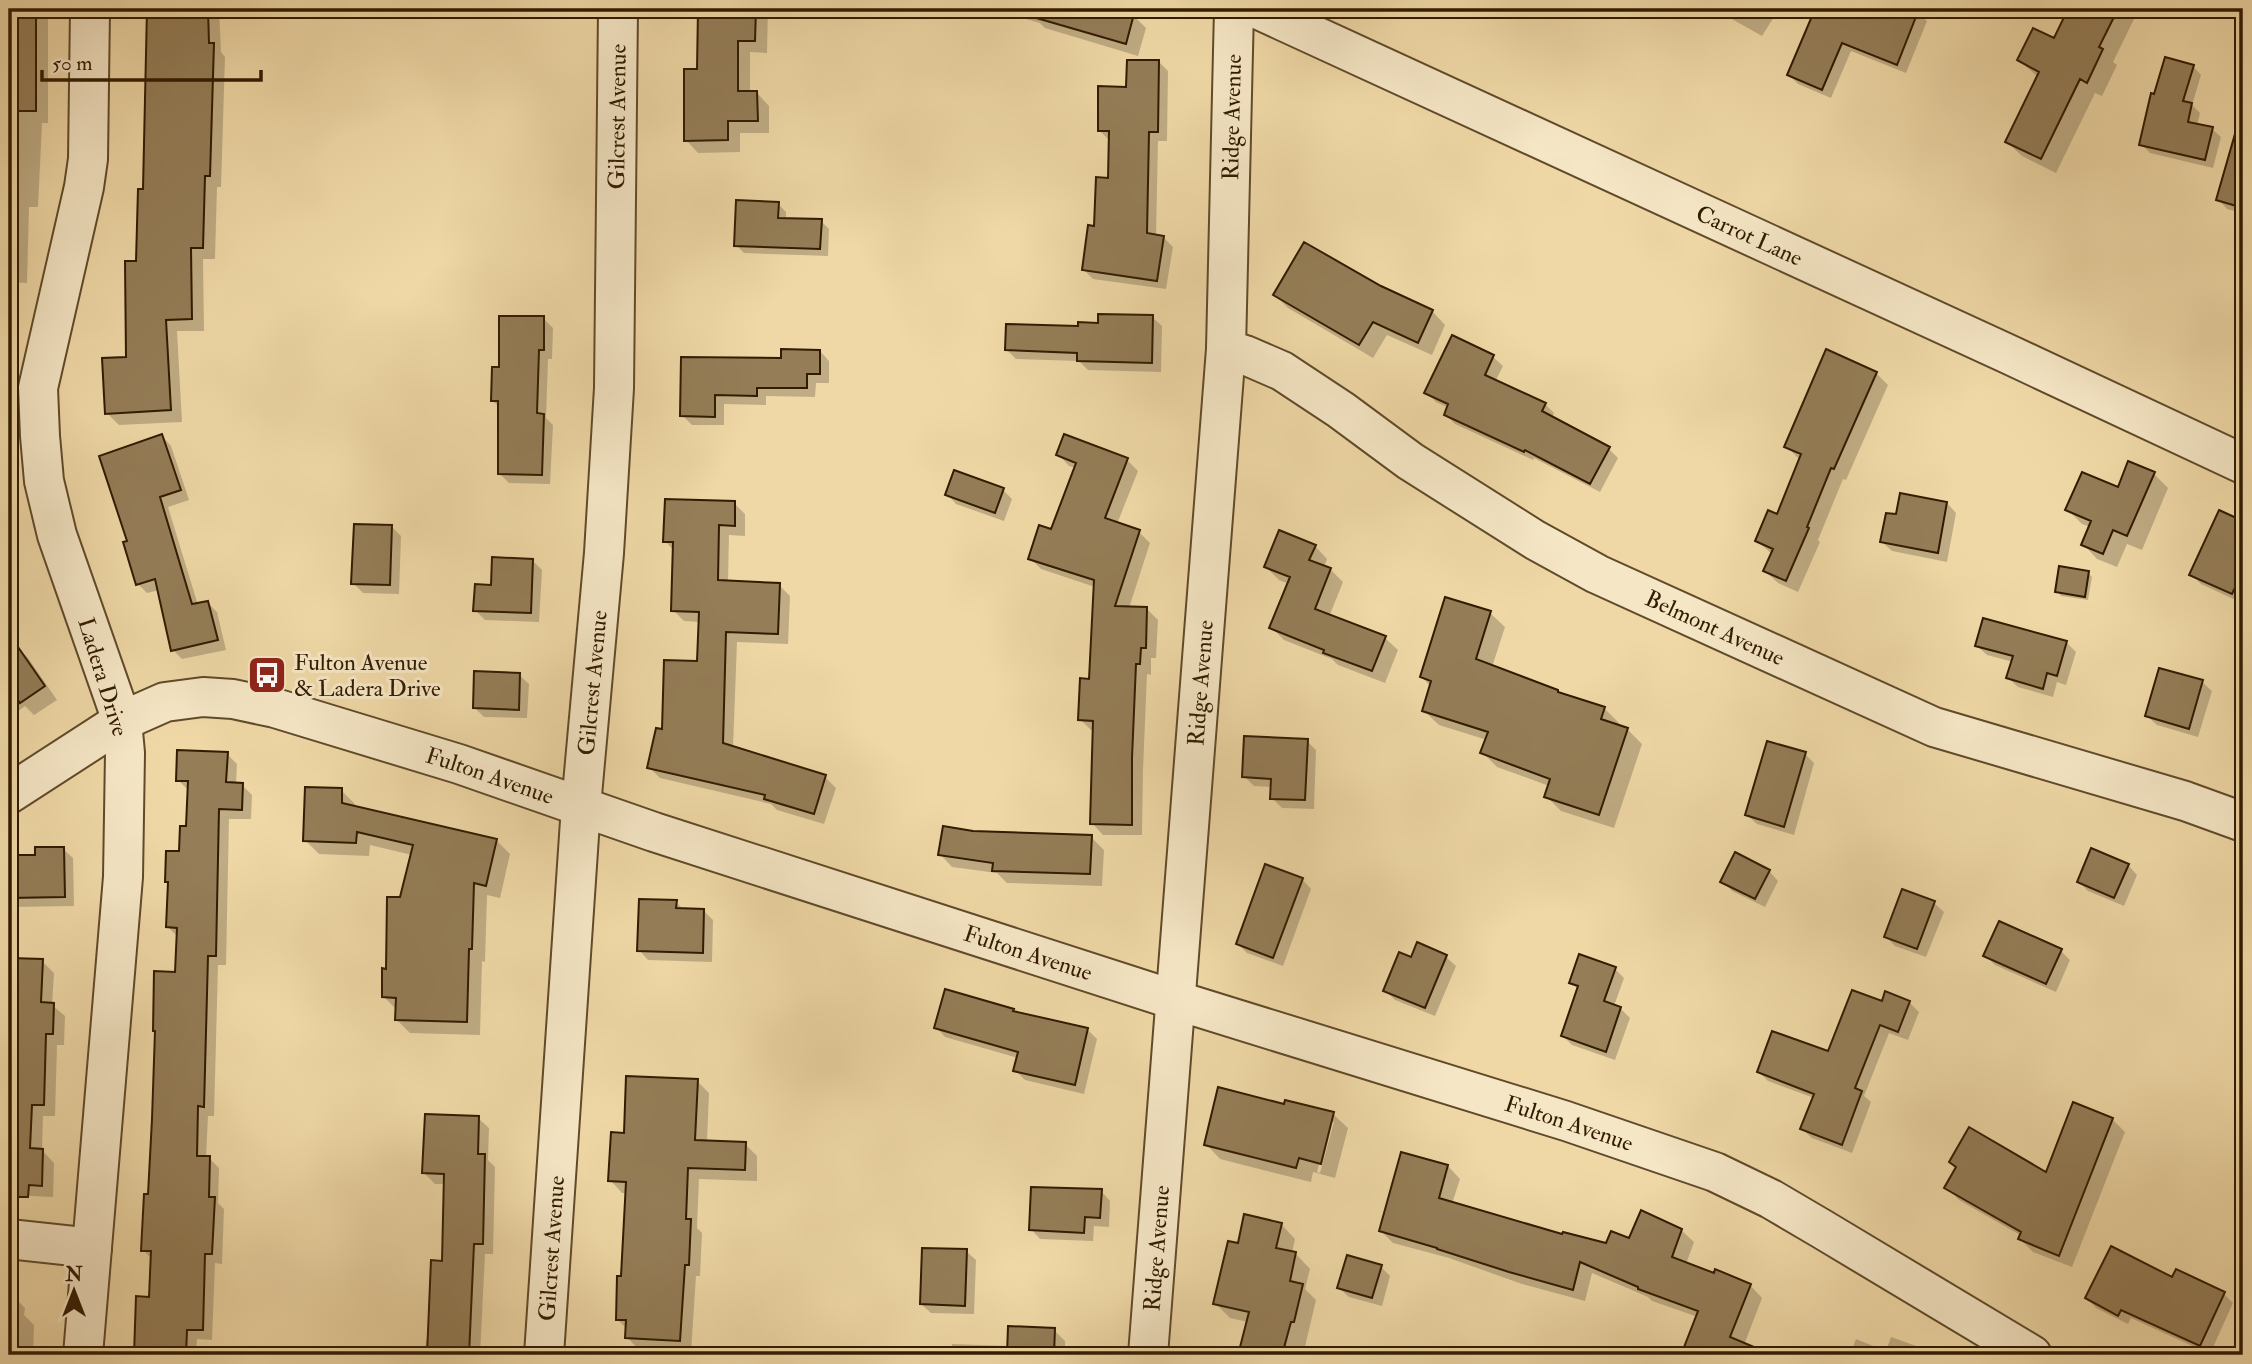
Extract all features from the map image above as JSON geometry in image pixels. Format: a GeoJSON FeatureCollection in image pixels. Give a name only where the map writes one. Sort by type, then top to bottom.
{"type":"FeatureCollection","features":[{"type":"Feature","properties":{"kind":"street","name":"Ladera Drive"},"geometry":{"type":"LineString","coordinates":[[83,1355],[123,877],[125,753],[122,721],[57,535],[44,481],[40,436],[24,395],[84,187],[88,159],[90,9]]}},
{"type":"Feature","properties":{"kind":"street","name":"Gilcrest Avenue"},"geometry":{"type":"LineString","coordinates":[[544,1355],[614,387],[618,9]]}},
{"type":"Feature","properties":{"kind":"street","name":"Ridge Avenue"},"geometry":{"type":"LineString","coordinates":[[1147,1355],[1202,683],[1226,349],[1234,9]]}},
{"type":"Feature","properties":{"kind":"street","name":"Carrot Lane"},"geometry":{"type":"LineString","coordinates":[[1257,9],[2243,464]]}},
{"type":"Feature","properties":{"kind":"street","name":"Belmont Avenue"},"geometry":{"type":"LineString","coordinates":[[1226,349],[1282,371],[1410,461],[1535,540],[1597,574],[1934,727],[2185,801],[2243,822]]}},
{"type":"Feature","properties":{"kind":"street","name":"Fulton Avenue"},"geometry":{"type":"LineString","coordinates":[[9,794],[122,721],[165,702],[203,697],[233,699],[275,708],[458,764],[654,832],[1175,1000],[1566,1121],[1715,1172],[1822,1229],[2032,1355]]}},
{"type":"Feature","properties":{"kind":"street"},"geometry":{"type":"LineString","coordinates":[[9,1239],[92,1248]]}},
{"type":"Feature","properties":{"kind":"building"},"geometry":{"type":"Polygon","coordinates":[[[9,9],[36,9],[36,111],[9,111],[9,9]]]}},
{"type":"Feature","properties":{"kind":"building"},"geometry":{"type":"Polygon","coordinates":[[[147,9],[208,9],[209,43],[214,43],[210,176],[205,176],[203,248],[191,248],[192,319],[166,320],[171,410],[105,414],[102,358],[126,357],[125,261],[136,261],[138,189],[143,189],[147,9]]]}},
{"type":"Feature","properties":{"kind":"building"},"geometry":{"type":"Polygon","coordinates":[[[698,9],[756,9],[755,41],[738,41],[738,91],[757,91],[758,121],[728,121],[728,140],[684,141],[684,69],[697,69],[698,9]]]}},
{"type":"Feature","properties":{"kind":"building"},"geometry":{"type":"Polygon","coordinates":[[[1027,9],[1116,9],[1134,14],[1126,44],[1026,15],[1027,9]]]}},
{"type":"Feature","properties":{"kind":"building"},"geometry":{"type":"Polygon","coordinates":[[[1815,9],[1919,9],[1897,65],[1842,43],[1822,90],[1787,75],[1815,9]]]}},
{"type":"Feature","properties":{"kind":"building"},"geometry":{"type":"Polygon","coordinates":[[[2079,9],[2118,9],[2099,47],[2103,49],[2087,83],[2080,79],[2041,159],[2005,142],[2039,72],[2017,60],[2033,28],[2054,38],[2066,13],[2075,17],[2079,9]]]}},
{"type":"Feature","properties":{"kind":"building"},"geometry":{"type":"Polygon","coordinates":[[[2165,57],[2194,65],[2183,101],[2192,103],[2188,122],[2213,127],[2205,160],[2139,145],[2151,93],[2154,94],[2165,57]]]}},
{"type":"Feature","properties":{"kind":"building"},"geometry":{"type":"Polygon","coordinates":[[[1127,60],[1159,60],[1158,132],[1149,132],[1147,233],[1164,236],[1157,281],[1082,270],[1088,225],[1094,226],[1096,177],[1108,178],[1109,131],[1098,131],[1098,86],[1126,87],[1127,60]]]}},
{"type":"Feature","properties":{"kind":"building"},"geometry":{"type":"Polygon","coordinates":[[[2237,127],[2243,128],[2243,208],[2216,200],[2237,127]]]}},
{"type":"Feature","properties":{"kind":"building"},"geometry":{"type":"Polygon","coordinates":[[[736,200],[779,202],[778,218],[822,219],[820,249],[734,246],[736,200]]]}},
{"type":"Feature","properties":{"kind":"building"},"geometry":{"type":"Polygon","coordinates":[[[1304,242],[1381,286],[1433,310],[1418,343],[1373,322],[1359,345],[1273,295],[1304,242]]]}},
{"type":"Feature","properties":{"kind":"building"},"geometry":{"type":"Polygon","coordinates":[[[1098,314],[1153,315],[1152,363],[1077,361],[1077,353],[1005,350],[1006,324],[1078,326],[1078,322],[1098,323],[1098,314]]]}},
{"type":"Feature","properties":{"kind":"building"},"geometry":{"type":"Polygon","coordinates":[[[499,316],[544,316],[544,350],[539,350],[537,413],[544,414],[542,475],[498,474],[498,401],[491,401],[492,367],[499,367],[499,316]]]}},
{"type":"Feature","properties":{"kind":"building"},"geometry":{"type":"Polygon","coordinates":[[[1452,335],[1494,355],[1485,375],[1546,403],[1542,411],[1610,447],[1590,484],[1525,450],[1524,452],[1444,415],[1448,404],[1424,393],[1452,335]]]}},
{"type":"Feature","properties":{"kind":"building"},"geometry":{"type":"Polygon","coordinates":[[[781,349],[820,350],[820,374],[807,374],[807,388],[757,388],[757,396],[715,395],[715,417],[680,416],[681,357],[781,358],[781,349]]]}},
{"type":"Feature","properties":{"kind":"building"},"geometry":{"type":"Polygon","coordinates":[[[1826,349],[1877,372],[1834,469],[1831,468],[1786,581],[1763,571],[1773,549],[1755,541],[1768,510],[1777,514],[1801,454],[1784,447],[1826,349]]]}},
{"type":"Feature","properties":{"kind":"building"},"geometry":{"type":"Polygon","coordinates":[[[162,434],[181,490],[160,497],[192,604],[208,601],[218,640],[171,651],[155,579],[136,585],[123,542],[127,541],[99,456],[162,434]]]}},
{"type":"Feature","properties":{"kind":"building"},"geometry":{"type":"Polygon","coordinates":[[[1064,434],[1128,458],[1105,518],[1140,530],[1115,606],[1147,607],[1146,648],[1141,648],[1140,664],[1136,664],[1132,825],[1090,824],[1093,721],[1078,720],[1080,678],[1089,679],[1094,580],[1028,559],[1039,525],[1051,529],[1076,463],[1056,455],[1064,434]]]}},
{"type":"Feature","properties":{"kind":"building"},"geometry":{"type":"Polygon","coordinates":[[[2128,461],[2155,472],[2127,536],[2113,530],[2103,554],[2081,545],[2091,521],[2065,510],[2082,472],[2118,487],[2128,461]]]}},
{"type":"Feature","properties":{"kind":"building"},"geometry":{"type":"Polygon","coordinates":[[[954,470],[1004,488],[995,513],[945,495],[954,470]]]}},
{"type":"Feature","properties":{"kind":"building"},"geometry":{"type":"Polygon","coordinates":[[[1900,493],[1947,502],[1938,553],[1880,542],[1886,513],[1896,514],[1900,493]]]}},
{"type":"Feature","properties":{"kind":"building"},"geometry":{"type":"Polygon","coordinates":[[[665,499],[735,501],[735,526],[719,525],[718,580],[780,583],[778,634],[726,632],[723,743],[826,775],[814,814],[764,799],[765,795],[647,768],[656,728],[662,729],[664,660],[697,661],[699,612],[671,611],[673,542],[663,542],[665,499]]]}},
{"type":"Feature","properties":{"kind":"building"},"geometry":{"type":"Polygon","coordinates":[[[2219,510],[2243,521],[2243,571],[2232,594],[2189,575],[2219,510]]]}},
{"type":"Feature","properties":{"kind":"building"},"geometry":{"type":"Polygon","coordinates":[[[354,524],[392,525],[390,585],[351,584],[354,524]]]}},
{"type":"Feature","properties":{"kind":"building"},"geometry":{"type":"Polygon","coordinates":[[[1279,530],[1316,545],[1309,560],[1331,568],[1315,609],[1386,636],[1372,671],[1323,653],[1324,650],[1269,628],[1290,577],[1264,567],[1279,530]]]}},
{"type":"Feature","properties":{"kind":"building"},"geometry":{"type":"Polygon","coordinates":[[[492,557],[533,559],[531,613],[473,611],[475,584],[491,585],[492,557]]]}},
{"type":"Feature","properties":{"kind":"building"},"geometry":{"type":"Polygon","coordinates":[[[2059,566],[2089,571],[2085,597],[2055,592],[2059,566]]]}},
{"type":"Feature","properties":{"kind":"building"},"geometry":{"type":"Polygon","coordinates":[[[1445,597],[1491,611],[1476,659],[1558,692],[1605,707],[1601,719],[1628,728],[1599,815],[1544,797],[1550,779],[1480,753],[1488,732],[1422,711],[1431,681],[1420,677],[1445,597]]]}},
{"type":"Feature","properties":{"kind":"building"},"geometry":{"type":"Polygon","coordinates":[[[1983,618],[2067,641],[2057,676],[2047,673],[2043,689],[2006,678],[2013,656],[1975,646],[1983,618]]]}},
{"type":"Feature","properties":{"kind":"building"},"geometry":{"type":"Polygon","coordinates":[[[9,634],[45,686],[20,703],[9,687],[9,634]]]}},
{"type":"Feature","properties":{"kind":"building"},"geometry":{"type":"Polygon","coordinates":[[[2159,668],[2203,680],[2189,729],[2145,716],[2159,668]]]}},
{"type":"Feature","properties":{"kind":"building"},"geometry":{"type":"Polygon","coordinates":[[[474,671],[520,673],[519,710],[473,708],[474,671]]]}},
{"type":"Feature","properties":{"kind":"building"},"geometry":{"type":"Polygon","coordinates":[[[1244,736],[1308,739],[1305,800],[1270,799],[1271,779],[1242,777],[1244,736]]]}},
{"type":"Feature","properties":{"kind":"building"},"geometry":{"type":"Polygon","coordinates":[[[1767,741],[1806,752],[1784,827],[1745,815],[1767,741]]]}},
{"type":"Feature","properties":{"kind":"building"},"geometry":{"type":"Polygon","coordinates":[[[177,750],[228,752],[226,782],[243,783],[242,810],[219,809],[216,956],[208,956],[204,1107],[198,1106],[197,1156],[210,1156],[209,1197],[215,1197],[212,1254],[205,1254],[203,1330],[187,1330],[186,1355],[134,1355],[136,1296],[149,1297],[151,1251],[141,1251],[144,1194],[148,1194],[152,1119],[154,971],[175,972],[177,928],[166,927],[166,851],[179,851],[180,826],[186,826],[188,781],[176,781],[177,750]]]}},
{"type":"Feature","properties":{"kind":"building"},"geometry":{"type":"Polygon","coordinates":[[[305,787],[342,788],[342,803],[497,839],[486,886],[474,883],[467,1022],[395,1020],[396,998],[382,997],[382,968],[386,969],[387,897],[400,897],[413,845],[357,832],[356,843],[303,841],[305,787]]]}},
{"type":"Feature","properties":{"kind":"building"},"geometry":{"type":"Polygon","coordinates":[[[943,826],[973,831],[1092,835],[1090,874],[992,871],[993,863],[938,855],[943,826]]]}},
{"type":"Feature","properties":{"kind":"building"},"geometry":{"type":"Polygon","coordinates":[[[35,847],[64,847],[65,897],[9,898],[9,855],[35,855],[35,847]]]}},
{"type":"Feature","properties":{"kind":"building"},"geometry":{"type":"Polygon","coordinates":[[[2091,848],[2129,864],[2114,898],[2077,882],[2091,848]]]}},
{"type":"Feature","properties":{"kind":"building"},"geometry":{"type":"Polygon","coordinates":[[[1735,852],[1770,870],[1755,899],[1720,882],[1735,852]]]}},
{"type":"Feature","properties":{"kind":"building"},"geometry":{"type":"Polygon","coordinates":[[[1265,864],[1303,878],[1273,958],[1236,944],[1265,864]]]}},
{"type":"Feature","properties":{"kind":"building"},"geometry":{"type":"Polygon","coordinates":[[[1902,889],[1935,901],[1917,949],[1884,937],[1902,889]]]}},
{"type":"Feature","properties":{"kind":"building"},"geometry":{"type":"Polygon","coordinates":[[[639,899],[677,900],[676,908],[704,909],[703,953],[637,951],[639,899]]]}},
{"type":"Feature","properties":{"kind":"building"},"geometry":{"type":"Polygon","coordinates":[[[1999,921],[2062,949],[2046,984],[1983,956],[1999,921]]]}},
{"type":"Feature","properties":{"kind":"building"},"geometry":{"type":"Polygon","coordinates":[[[1417,942],[1447,955],[1425,1008],[1383,991],[1399,952],[1411,957],[1417,942]]]}},
{"type":"Feature","properties":{"kind":"building"},"geometry":{"type":"Polygon","coordinates":[[[1579,954],[1616,967],[1604,1001],[1621,1007],[1606,1052],[1561,1036],[1578,986],[1569,983],[1579,954]]]}},
{"type":"Feature","properties":{"kind":"building"},"geometry":{"type":"Polygon","coordinates":[[[9,958],[43,959],[41,1002],[54,1003],[53,1034],[46,1034],[44,1105],[32,1105],[30,1148],[43,1149],[42,1186],[29,1185],[28,1197],[9,1197],[9,958]]]}},
{"type":"Feature","properties":{"kind":"building"},"geometry":{"type":"Polygon","coordinates":[[[945,989],[1014,1009],[1013,1011],[1088,1028],[1075,1085],[1013,1071],[1018,1052],[934,1028],[945,989]]]}},
{"type":"Feature","properties":{"kind":"building"},"geometry":{"type":"Polygon","coordinates":[[[1852,990],[1882,1001],[1885,991],[1910,1001],[1898,1032],[1880,1025],[1855,1088],[1862,1091],[1842,1145],[1800,1129],[1814,1094],[1757,1072],[1772,1031],[1828,1051],[1852,990]]]}},
{"type":"Feature","properties":{"kind":"building"},"geometry":{"type":"Polygon","coordinates":[[[626,1076],[698,1079],[695,1140],[746,1142],[745,1170],[688,1168],[686,1219],[691,1219],[689,1265],[685,1265],[680,1341],[625,1338],[626,1320],[616,1320],[617,1276],[621,1276],[626,1182],[608,1181],[611,1132],[624,1133],[626,1076]]]}},
{"type":"Feature","properties":{"kind":"building"},"geometry":{"type":"Polygon","coordinates":[[[1218,1087],[1284,1104],[1285,1100],[1334,1112],[1321,1164],[1299,1158],[1296,1168],[1204,1145],[1218,1087]]]}},
{"type":"Feature","properties":{"kind":"building"},"geometry":{"type":"Polygon","coordinates":[[[2073,1102],[2113,1118],[2059,1256],[2018,1239],[2021,1232],[1944,1188],[1956,1167],[1949,1162],[1969,1127],[2046,1172],[2073,1102]]]}},
{"type":"Feature","properties":{"kind":"building"},"geometry":{"type":"Polygon","coordinates":[[[425,1114],[479,1116],[478,1154],[485,1154],[483,1244],[474,1244],[469,1355],[427,1355],[431,1260],[442,1261],[444,1174],[422,1173],[425,1114]]]}},
{"type":"Feature","properties":{"kind":"building"},"geometry":{"type":"Polygon","coordinates":[[[1401,1152],[1448,1165],[1439,1198],[1562,1234],[1563,1232],[1606,1243],[1611,1231],[1629,1238],[1641,1210],[1682,1229],[1672,1257],[1714,1273],[1715,1269],[1751,1284],[1730,1337],[1773,1355],[1681,1355],[1698,1311],[1638,1289],[1580,1262],[1573,1290],[1379,1231],[1401,1152]]]}},
{"type":"Feature","properties":{"kind":"building"},"geometry":{"type":"Polygon","coordinates":[[[1031,1187],[1102,1189],[1100,1218],[1085,1217],[1084,1233],[1029,1230],[1031,1187]]]}},
{"type":"Feature","properties":{"kind":"building"},"geometry":{"type":"Polygon","coordinates":[[[1244,1214],[1282,1223],[1276,1248],[1296,1252],[1290,1281],[1303,1284],[1294,1322],[1291,1322],[1282,1355],[1238,1355],[1249,1312],[1213,1304],[1228,1241],[1238,1243],[1244,1214]]]}},
{"type":"Feature","properties":{"kind":"building"},"geometry":{"type":"Polygon","coordinates":[[[2111,1246],[2172,1277],[2176,1269],[2225,1292],[2200,1346],[2121,1310],[2118,1316],[2085,1298],[2111,1246]]]}},
{"type":"Feature","properties":{"kind":"building"},"geometry":{"type":"Polygon","coordinates":[[[922,1248],[967,1249],[965,1306],[920,1304],[922,1248]]]}},
{"type":"Feature","properties":{"kind":"building"},"geometry":{"type":"Polygon","coordinates":[[[1347,1255],[1382,1265],[1372,1298],[1337,1288],[1347,1255]]]}},
{"type":"Feature","properties":{"kind":"building"},"geometry":{"type":"Polygon","coordinates":[[[1008,1326],[1055,1328],[1054,1355],[1007,1355],[1008,1326]]]}},
{"type":"Feature","properties":{"kind":"place","name":"Fulton Avenue & Ladera Drive"},"geometry":{"type":"Point","coordinates":[267,675]}}]}
